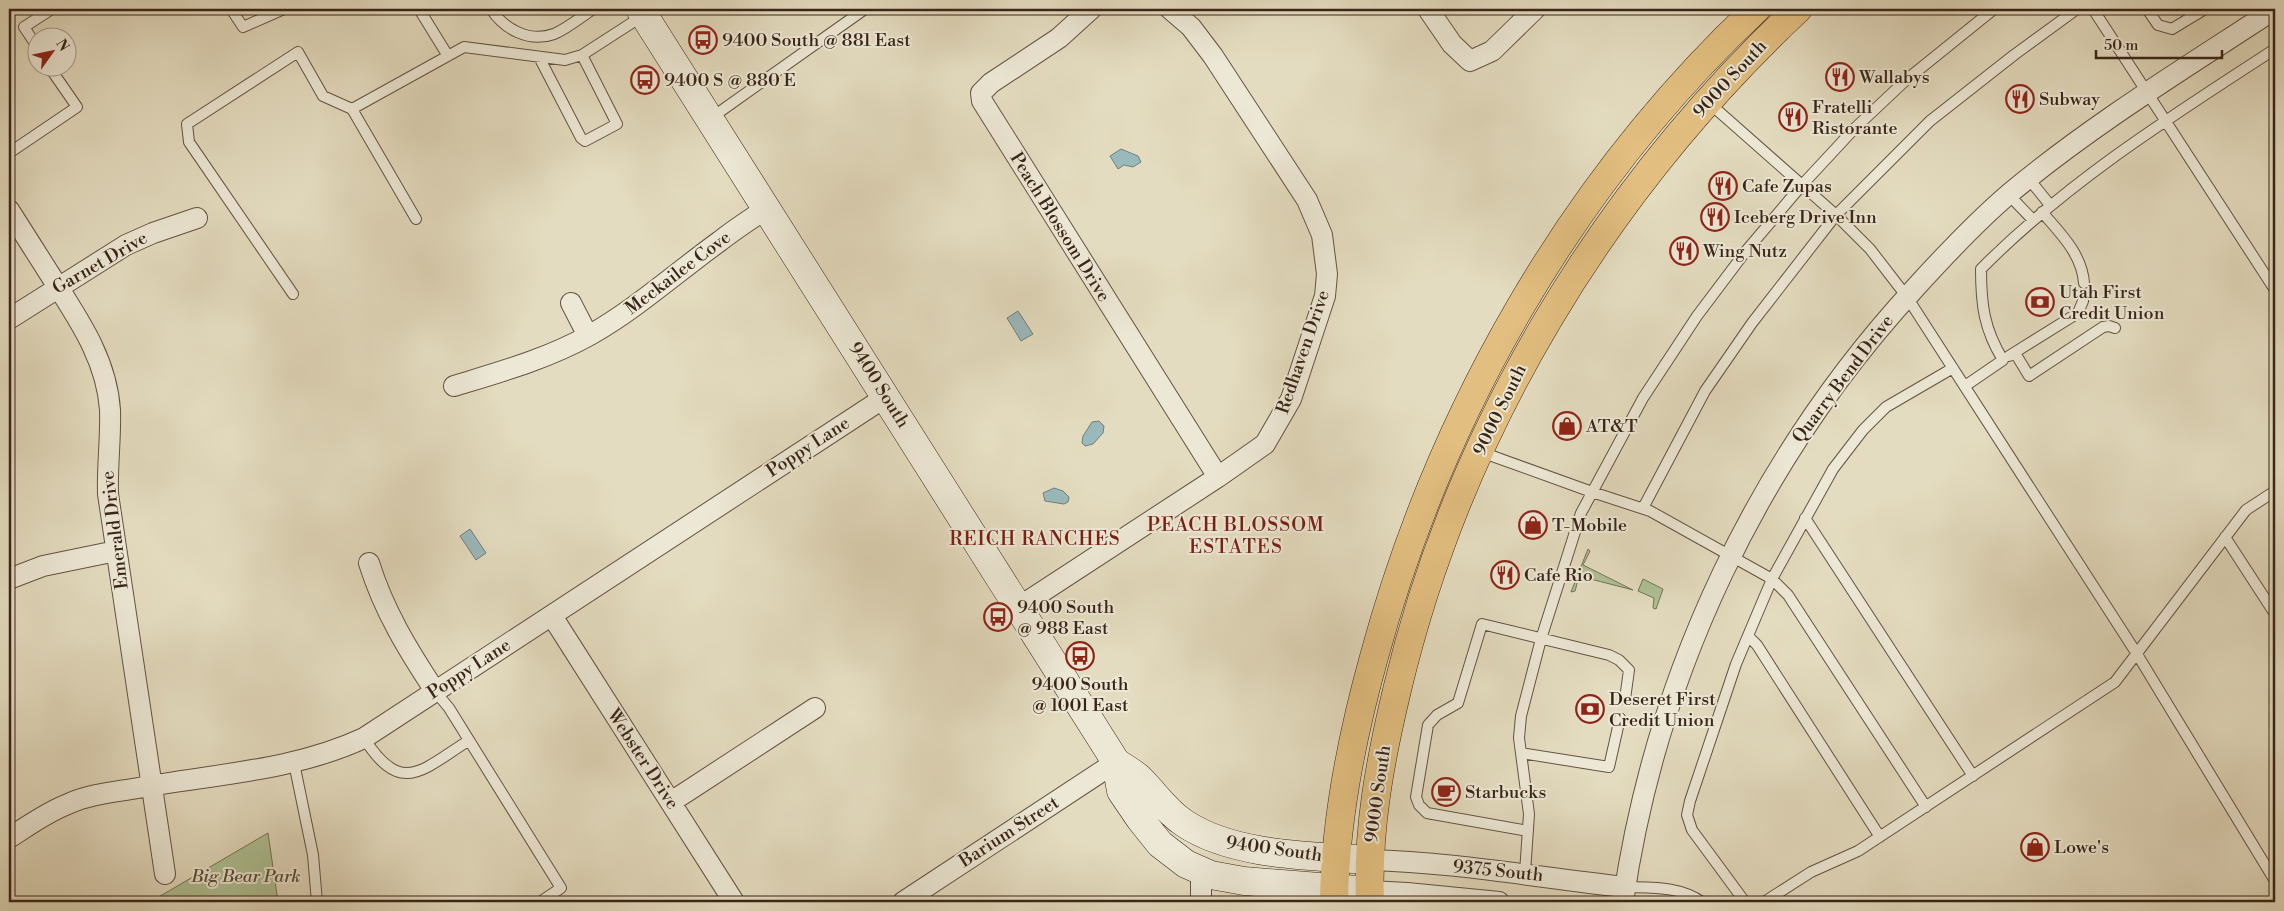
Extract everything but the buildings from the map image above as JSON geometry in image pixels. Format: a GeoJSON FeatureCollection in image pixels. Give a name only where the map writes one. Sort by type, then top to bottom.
{"type":"FeatureCollection","features":[{"type":"Feature","properties":{"kind":"main road","name":"9000 South"},"geometry":{"type":"LineString","coordinates":[[1334,895],[1336,858],[1352,748],[1365,688],[1382,626],[1417,521],[1471,397],[1540,274],[1606,179],[1669,100],[1756,9]]}},
{"type":"Feature","properties":{"kind":"main road","name":"9000 South"},"geometry":{"type":"LineString","coordinates":[[1370,897],[1369,860],[1376,787],[1412,632],[1443,539],[1480,452],[1521,366],[1566,289],[1623,207],[1708,101],[1753,52],[1798,9]]}},
{"type":"Feature","properties":{"kind":"main road","name":"9400 South"},"geometry":{"type":"LineString","coordinates":[[642,12],[887,396],[1116,762],[1121,791],[1149,831],[1173,854],[1201,871],[1244,881],[1334,895],[1370,897]]}},
{"type":"Feature","properties":{"kind":"main road","name":"9400 South"},"geometry":{"type":"LineString","coordinates":[[1116,762],[1141,779],[1150,792],[1172,814],[1200,833],[1215,840],[1259,850],[1369,860]]}},
{"type":"Feature","properties":{"kind":"street","name":"Peach Blossom Drive"},"geometry":{"type":"LineString","coordinates":[[1091,9],[1059,38],[991,83],[981,93],[982,101],[1218,477]]}},
{"type":"Feature","properties":{"kind":"street","name":"Redhaven Drive"},"geometry":{"type":"LineString","coordinates":[[1019,607],[1218,477],[1265,444],[1284,413],[1325,296],[1326,252],[1316,218],[1214,56],[1191,27],[1170,9]]}},
{"type":"Feature","properties":{"kind":"street"},"geometry":{"type":"LineString","coordinates":[[1428,9],[1452,44],[1470,61],[1481,58],[1492,51],[1535,9]]}},
{"type":"Feature","properties":{"kind":"street","name":"Quarry Bend Drive"},"geometry":{"type":"LineString","coordinates":[[1624,895],[1633,842],[1651,765],[1674,691],[1700,622],[1730,556],[1782,462],[1830,390],[1907,297],[1971,229],[2009,195],[2099,124],[2275,9]]}},
{"type":"Feature","properties":{"kind":"street","name":"Meckailee Cove"},"geometry":{"type":"LineString","coordinates":[[454,386],[559,351],[588,336],[616,320],[721,240],[767,208]]}},
{"type":"Feature","properties":{"kind":"street","name":"Emerald Drive"},"geometry":{"type":"LineString","coordinates":[[9,210],[95,348],[105,379],[110,409],[107,465],[108,494],[164,874]]}},
{"type":"Feature","properties":{"kind":"street","name":"Garnet Drive"},"geometry":{"type":"LineString","coordinates":[[9,319],[126,245],[196,218]]}},
{"type":"Feature","properties":{"kind":"street"},"geometry":{"type":"LineString","coordinates":[[571,303],[588,336]]}},
{"type":"Feature","properties":{"kind":"street","name":"Poppy Lane"},"geometry":{"type":"LineString","coordinates":[[9,838],[69,803],[151,786],[294,763],[319,757],[364,738],[887,396]]}},
{"type":"Feature","properties":{"kind":"street"},"geometry":{"type":"LineString","coordinates":[[9,579],[43,566],[116,551]]}},
{"type":"Feature","properties":{"kind":"street"},"geometry":{"type":"LineString","coordinates":[[369,564],[396,631],[435,691]]}},
{"type":"Feature","properties":{"kind":"street","name":"Webster Drive"},"geometry":{"type":"LineString","coordinates":[[552,616],[734,902]]}},
{"type":"Feature","properties":{"kind":"street"},"geometry":{"type":"LineString","coordinates":[[671,802],[815,708]]}},
{"type":"Feature","properties":{"kind":"street","name":"Barium Street"},"geometry":{"type":"LineString","coordinates":[[903,902],[1116,762]]}},
{"type":"Feature","properties":{"kind":"street","name":"9375 South"},"geometry":{"type":"LineString","coordinates":[[1369,860],[1404,861],[1525,873],[1624,895]]}},
{"type":"Feature","properties":{"kind":"street"},"geometry":{"type":"LineString","coordinates":[[1201,871],[1201,902]]}},
{"type":"Feature","properties":{"kind":"street","name":"9375 South"},"geometry":{"type":"LineString","coordinates":[[1370,897],[1408,893],[1499,902]]}},
{"type":"Feature","properties":{"kind":"lane"},"geometry":{"type":"LineString","coordinates":[[28,33],[24,27],[52,9]]}},
{"type":"Feature","properties":{"kind":"lane"},"geometry":{"type":"LineString","coordinates":[[231,9],[243,27],[284,9]]}},
{"type":"Feature","properties":{"kind":"lane"},"geometry":{"type":"LineString","coordinates":[[418,9],[448,56]]}},
{"type":"Feature","properties":{"kind":"lane"},"geometry":{"type":"LineString","coordinates":[[490,9],[511,30],[527,35],[542,36],[559,31],[593,9]]}},
{"type":"Feature","properties":{"kind":"lane"},"geometry":{"type":"LineString","coordinates":[[710,119],[865,9]]}},
{"type":"Feature","properties":{"kind":"lane"},"geometry":{"type":"LineString","coordinates":[[1525,873],[1529,814],[1521,753],[1521,716],[1541,639],[1582,513],[1643,398],[1697,316],[1746,251],[1802,186],[1854,129],[1906,80],[1994,9]]}},
{"type":"Feature","properties":{"kind":"lane"},"geometry":{"type":"LineString","coordinates":[[1643,508],[1705,391],[1752,323],[1836,215],[1930,121],[2077,9]]}},
{"type":"Feature","properties":{"kind":"lane"},"geometry":{"type":"LineString","coordinates":[[2093,9],[2167,120],[2275,290]]}},
{"type":"Feature","properties":{"kind":"lane"},"geometry":{"type":"LineString","coordinates":[[2147,9],[2158,26],[2172,30],[2205,9]]}},
{"type":"Feature","properties":{"kind":"lane"},"geometry":{"type":"LineString","coordinates":[[352,109],[464,47],[564,60],[582,54],[642,12]]}},
{"type":"Feature","properties":{"kind":"lane"},"geometry":{"type":"LineString","coordinates":[[2003,360],[1994,345],[1981,305],[1981,269],[2046,208],[2167,120],[2275,49]]}},
{"type":"Feature","properties":{"kind":"lane"},"geometry":{"type":"LineString","coordinates":[[293,294],[189,142],[187,124],[298,52],[323,96],[352,109],[416,219]]}},
{"type":"Feature","properties":{"kind":"lane"},"geometry":{"type":"LineString","coordinates":[[538,57],[581,138],[585,141],[617,124],[582,54]]}},
{"type":"Feature","properties":{"kind":"lane"},"geometry":{"type":"LineString","coordinates":[[9,153],[76,108],[56,78]]}},
{"type":"Feature","properties":{"kind":"lane"},"geometry":{"type":"LineString","coordinates":[[1708,101],[1836,215],[1870,249],[1907,297],[2137,654],[2275,881]]}},
{"type":"Feature","properties":{"kind":"lane"},"geometry":{"type":"LineString","coordinates":[[2029,178],[2078,258],[2083,270],[2084,283]]}},
{"type":"Feature","properties":{"kind":"lane"},"geometry":{"type":"LineString","coordinates":[[2009,195],[2033,220]]}},
{"type":"Feature","properties":{"kind":"lane"},"geometry":{"type":"LineString","coordinates":[[1965,386],[2078,312],[2083,301]]}},
{"type":"Feature","properties":{"kind":"lane"},"geometry":{"type":"LineString","coordinates":[[2014,353],[2029,376],[2103,327],[2115,328]]}},
{"type":"Feature","properties":{"kind":"lane"},"geometry":{"type":"LineString","coordinates":[[1745,902],[1692,830],[1688,815],[1690,801],[1748,636],[1772,579],[1834,469],[1874,418],[1886,407],[1953,368]]}},
{"type":"Feature","properties":{"kind":"lane"},"geometry":{"type":"LineString","coordinates":[[1480,452],[1643,508],[1772,579],[1788,595],[1926,807]]}},
{"type":"Feature","properties":{"kind":"lane"},"geometry":{"type":"LineString","coordinates":[[1764,902],[1811,872],[1851,855],[1880,837],[2115,682],[2246,510],[2275,491]]}},
{"type":"Feature","properties":{"kind":"lane"},"geometry":{"type":"LineString","coordinates":[[1805,518],[1972,776]]}},
{"type":"Feature","properties":{"kind":"lane"},"geometry":{"type":"LineString","coordinates":[[2225,537],[2275,614]]}},
{"type":"Feature","properties":{"kind":"lane"},"geometry":{"type":"LineString","coordinates":[[1528,831],[1427,813],[1419,805],[1416,797],[1428,725],[1437,715],[1458,703],[1482,624],[1620,660],[1629,670],[1625,699]]}},
{"type":"Feature","properties":{"kind":"lane"},"geometry":{"type":"LineString","coordinates":[[1748,636],[1757,645],[1880,837]]}},
{"type":"Feature","properties":{"kind":"lane"},"geometry":{"type":"LineString","coordinates":[[435,691],[449,708],[561,888],[540,902]]}},
{"type":"Feature","properties":{"kind":"lane"},"geometry":{"type":"LineString","coordinates":[[1521,753],[1609,767],[1620,718]]}},
{"type":"Feature","properties":{"kind":"lane"},"geometry":{"type":"LineString","coordinates":[[364,738],[375,756],[385,766],[399,773],[412,773],[423,769],[468,741]]}},
{"type":"Feature","properties":{"kind":"lane"},"geometry":{"type":"LineString","coordinates":[[294,763],[313,855],[317,902]]}},
{"type":"Feature","properties":{"kind":"lane"},"geometry":{"type":"LineString","coordinates":[[1624,895],[1668,888],[1694,897],[1702,902]]}},
{"type":"Feature","properties":{"kind":"green space"},"geometry":{"type":"Polygon","coordinates":[[[1588,549],[1590,551],[1583,565],[1633,590],[1579,576],[1575,591],[1571,592],[1588,549]]]}},
{"type":"Feature","properties":{"kind":"green space"},"geometry":{"type":"Polygon","coordinates":[[[1643,579],[1663,589],[1656,609],[1653,608],[1654,598],[1638,591],[1643,579]]]}},
{"type":"Feature","properties":{"kind":"green space","name":"Big Bear Park"},"geometry":{"type":"Polygon","coordinates":[[[268,833],[278,902],[150,902],[268,833]]]}},
{"type":"Feature","properties":{"kind":"water"},"geometry":{"type":"Polygon","coordinates":[[[1121,149],[1138,156],[1141,162],[1133,167],[1124,165],[1118,169],[1110,156],[1121,149]]]}},
{"type":"Feature","properties":{"kind":"water"},"geometry":{"type":"Polygon","coordinates":[[[1018,311],[1033,334],[1021,341],[1007,318],[1018,311]]]}},
{"type":"Feature","properties":{"kind":"water"},"geometry":{"type":"Polygon","coordinates":[[[1099,421],[1104,426],[1103,433],[1093,444],[1085,446],[1082,443],[1083,436],[1092,422],[1099,421]]]}},
{"type":"Feature","properties":{"kind":"water"},"geometry":{"type":"Polygon","coordinates":[[[1054,488],[1063,491],[1069,497],[1068,502],[1064,504],[1045,501],[1043,493],[1054,488]]]}},
{"type":"Feature","properties":{"kind":"water"},"geometry":{"type":"Polygon","coordinates":[[[470,529],[486,553],[476,560],[460,536],[470,529]]]}},
{"type":"Feature","properties":{"kind":"place","name":"9400 South @ 881 East"},"geometry":{"type":"Point","coordinates":[703,40]}},
{"type":"Feature","properties":{"kind":"place","name":"Wallabys"},"geometry":{"type":"Point","coordinates":[1840,77]}},
{"type":"Feature","properties":{"kind":"place","name":"9400 S @ 880 E"},"geometry":{"type":"Point","coordinates":[645,80]}},
{"type":"Feature","properties":{"kind":"place","name":"Subway"},"geometry":{"type":"Point","coordinates":[2020,99]}},
{"type":"Feature","properties":{"kind":"place","name":"Fratelli Ristorante"},"geometry":{"type":"Point","coordinates":[1793,117]}},
{"type":"Feature","properties":{"kind":"place","name":"Cafe Zupas"},"geometry":{"type":"Point","coordinates":[1723,186]}},
{"type":"Feature","properties":{"kind":"place","name":"Iceberg Drive Inn"},"geometry":{"type":"Point","coordinates":[1715,217]}},
{"type":"Feature","properties":{"kind":"place","name":"Wing Nutz"},"geometry":{"type":"Point","coordinates":[1684,251]}},
{"type":"Feature","properties":{"kind":"place","name":"Utah First Credit Union"},"geometry":{"type":"Point","coordinates":[2040,302]}},
{"type":"Feature","properties":{"kind":"place","name":"AT&T"},"geometry":{"type":"Point","coordinates":[1567,426]}},
{"type":"Feature","properties":{"kind":"place","name":"T-Mobile"},"geometry":{"type":"Point","coordinates":[1533,525]}},
{"type":"Feature","properties":{"kind":"place","name":"Cafe Rio"},"geometry":{"type":"Point","coordinates":[1505,575]}},
{"type":"Feature","properties":{"kind":"place","name":"9400 South @ 988 East"},"geometry":{"type":"Point","coordinates":[998,617]}},
{"type":"Feature","properties":{"kind":"place","name":"9400 South @ 1001 East"},"geometry":{"type":"Point","coordinates":[1080,656]}},
{"type":"Feature","properties":{"kind":"place","name":"Deseret First Credit Union"},"geometry":{"type":"Point","coordinates":[1590,709]}},
{"type":"Feature","properties":{"kind":"place","name":"Starbucks"},"geometry":{"type":"Point","coordinates":[1446,792]}},
{"type":"Feature","properties":{"kind":"place","name":"Lowe's"},"geometry":{"type":"Point","coordinates":[2035,847]}},
{"type":"Feature","properties":{"kind":"district","name":"PEACH BLOSSOM ESTATES"},"geometry":{"type":"Point","coordinates":[1236,536]}},
{"type":"Feature","properties":{"kind":"district","name":"REICH RANCHES"},"geometry":{"type":"Point","coordinates":[1035,539]}}]}
